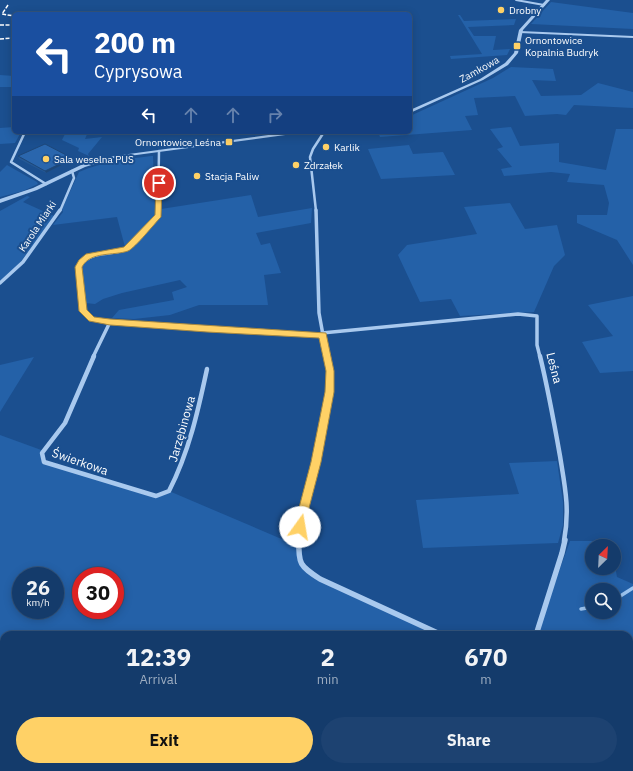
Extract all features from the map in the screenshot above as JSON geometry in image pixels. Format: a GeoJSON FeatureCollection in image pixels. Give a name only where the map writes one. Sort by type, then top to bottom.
{"type":"FeatureCollection","features":[{"type":"Feature","properties":{"kind":"street"},"geometry":{"type":"LineString","coordinates":[[516,0],[544,5]]}},
{"type":"Feature","properties":{"kind":"street","name":"Zamkowa"},"geometry":{"type":"LineString","coordinates":[[412,111],[478,81],[506,65],[515,53],[520,32],[548,0]]}},
{"type":"Feature","properties":{"kind":"street"},"geometry":{"type":"LineString","coordinates":[[520,32],[633,37]]}},
{"type":"Feature","properties":{"kind":"street"},"geometry":{"type":"LineString","coordinates":[[24,134],[10,162],[46,184]]}},
{"type":"Feature","properties":{"kind":"street"},"geometry":{"type":"LineString","coordinates":[[0,201],[26,193],[72,171],[103,160],[285,134]]}},
{"type":"Feature","properties":{"kind":"street"},"geometry":{"type":"LineString","coordinates":[[323,134],[313,149],[310,157],[316,199],[318,313],[330,371],[329,392],[316,462],[300,527],[298,554],[300,563],[308,571],[320,579],[433,631]]}},
{"type":"Feature","properties":{"kind":"street"},"geometry":{"type":"LineString","coordinates":[[159,151],[158,215],[127,249],[89,256],[81,262],[79,267],[83,311],[92,319],[110,322],[207,329],[322,334]]}},
{"type":"Feature","properties":{"kind":"street","name":"Karola Miarki"},"geometry":{"type":"LineString","coordinates":[[0,283],[23,262],[59,212],[74,178],[72,171]]}},
{"type":"Feature","properties":{"kind":"street","name":"Leśna"},"geometry":{"type":"LineString","coordinates":[[322,334],[518,314],[537,316],[537,345],[552,407],[567,501],[568,522],[562,553],[537,631]]}},
{"type":"Feature","properties":{"kind":"street","name":"Świerkowa"},"geometry":{"type":"LineString","coordinates":[[110,322],[104,332],[65,423],[42,453],[44,462],[156,496],[169,491]]}},
{"type":"Feature","properties":{"kind":"street","name":"Jarzębinowa"},"geometry":{"type":"LineString","coordinates":[[169,491],[181,469],[196,422],[207,369]]}},
{"type":"Feature","properties":{"kind":"shaded area"},"geometry":{"type":"Polygon","coordinates":[[[551,2],[633,13],[633,29],[531,24],[551,2]]]}},
{"type":"Feature","properties":{"kind":"shaded area"},"geometry":{"type":"Polygon","coordinates":[[[458,15],[460,15],[464,21],[516,19],[514,25],[468,27],[474,36],[496,36],[493,50],[510,49],[507,55],[451,59],[450,56],[482,54],[458,15]]]}},
{"type":"Feature","properties":{"kind":"shaded area"},"geometry":{"type":"Polygon","coordinates":[[[511,67],[553,69],[556,81],[532,80],[541,96],[581,95],[598,83],[633,92],[633,108],[574,105],[566,115],[557,114],[525,116],[515,96],[474,98],[478,115],[465,116],[472,130],[380,137],[379,134],[412,134],[412,115],[493,78],[511,67]]]}},
{"type":"Feature","properties":{"kind":"shaded area"},"geometry":{"type":"Polygon","coordinates":[[[0,75],[12,76],[12,87],[0,87],[0,75]]]}},
{"type":"Feature","properties":{"kind":"shaded area"},"geometry":{"type":"Polygon","coordinates":[[[12,127],[12,134],[20,134],[15,143],[0,144],[0,128],[12,127]]]}},
{"type":"Feature","properties":{"kind":"shaded area"},"geometry":{"type":"Polygon","coordinates":[[[511,127],[520,146],[559,143],[559,162],[606,170],[616,129],[633,129],[633,265],[617,240],[577,223],[577,215],[607,215],[609,203],[604,185],[567,182],[570,174],[551,172],[504,176],[501,169],[512,167],[497,149],[503,147],[490,129],[511,127]]]}},
{"type":"Feature","properties":{"kind":"shaded area"},"geometry":{"type":"Polygon","coordinates":[[[65,134],[87,134],[85,139],[102,137],[88,154],[89,156],[78,151],[79,148],[62,140],[65,134]]]}},
{"type":"Feature","properties":{"kind":"shaded area"},"geometry":{"type":"Polygon","coordinates":[[[409,145],[413,154],[443,152],[455,175],[381,179],[368,149],[409,145]]]}},
{"type":"Feature","properties":{"kind":"shaded area"},"geometry":{"type":"Polygon","coordinates":[[[153,156],[155,216],[125,247],[117,217],[53,225],[63,212],[62,209],[79,172],[105,163],[153,156]]]}},
{"type":"Feature","properties":{"kind":"shaded area"},"geometry":{"type":"Polygon","coordinates":[[[7,165],[38,184],[23,191],[0,197],[0,172],[7,165]]]}},
{"type":"Feature","properties":{"kind":"shaded area"},"geometry":{"type":"Polygon","coordinates":[[[251,195],[258,217],[312,208],[311,223],[256,233],[261,245],[270,243],[281,273],[264,275],[268,305],[199,305],[170,315],[134,319],[112,318],[119,310],[174,300],[172,292],[187,287],[180,280],[122,293],[103,299],[95,304],[85,303],[82,269],[84,262],[90,258],[128,250],[162,216],[161,209],[251,195]]]}},
{"type":"Feature","properties":{"kind":"shaded area"},"geometry":{"type":"Polygon","coordinates":[[[27,196],[30,197],[23,202],[54,216],[19,264],[0,281],[0,211],[27,196]]]}},
{"type":"Feature","properties":{"kind":"shaded area"},"geometry":{"type":"Polygon","coordinates":[[[510,203],[525,229],[557,225],[565,255],[554,266],[534,312],[460,316],[451,299],[420,302],[398,255],[407,245],[477,234],[464,207],[510,203]]]}},
{"type":"Feature","properties":{"kind":"shaded area"},"geometry":{"type":"Polygon","coordinates":[[[633,296],[633,371],[600,373],[582,342],[613,336],[588,305],[633,296]]]}},
{"type":"Feature","properties":{"kind":"shaded area"},"geometry":{"type":"Polygon","coordinates":[[[34,357],[0,412],[0,365],[34,357]]]}},
{"type":"Feature","properties":{"kind":"shaded area"},"geometry":{"type":"Polygon","coordinates":[[[0,435],[44,451],[45,462],[156,496],[169,491],[298,546],[298,554],[308,571],[433,631],[0,631],[0,435]]]}},
{"type":"Feature","properties":{"kind":"shaded area"},"geometry":{"type":"Polygon","coordinates":[[[557,461],[563,502],[563,525],[558,543],[423,548],[416,500],[519,494],[509,463],[557,461]]]}},
{"type":"Feature","properties":{"kind":"shaded area"},"geometry":{"type":"Polygon","coordinates":[[[570,541],[585,541],[585,575],[617,575],[617,577],[633,584],[633,631],[537,631],[570,541]]]}},
{"type":"Feature","properties":{"kind":"building","name":"Sala weselna PUS"},"geometry":{"type":"Polygon","coordinates":[[[45,144],[72,158],[45,171],[18,156],[45,144]]]}},
{"type":"Feature","properties":{"kind":"waterway"},"geometry":{"type":"LineString","coordinates":[[621,596],[633,588]]}},
{"type":"Feature","properties":{"kind":"waterway"},"geometry":{"type":"LineString","coordinates":[[581,609],[585,608]]}},
{"type":"Feature","properties":{"kind":"railway"},"geometry":{"type":"LineString","coordinates":[[8,5],[2,14],[12,16]]}},
{"type":"Feature","properties":{"kind":"railway"},"geometry":{"type":"LineString","coordinates":[[0,25],[12,25]]}},
{"type":"Feature","properties":{"kind":"railway"},"geometry":{"type":"LineString","coordinates":[[0,39],[12,38]]}},
{"type":"Feature","properties":{"kind":"place","name":"Drobny"},"geometry":{"type":"Point","coordinates":[501,10]}},
{"type":"Feature","properties":{"kind":"place","name":"Ornontowice Kopalnia Budryk"},"geometry":{"type":"Point","coordinates":[517,46]}},
{"type":"Feature","properties":{"kind":"place","name":"Ornontowice Leśna"},"geometry":{"type":"Point","coordinates":[229,142]}},
{"type":"Feature","properties":{"kind":"place","name":"Karlik"},"geometry":{"type":"Point","coordinates":[326,147]}},
{"type":"Feature","properties":{"kind":"place","name":"Sala weselna PUS"},"geometry":{"type":"Point","coordinates":[46,159]}},
{"type":"Feature","properties":{"kind":"place","name":"Zdrzałek"},"geometry":{"type":"Point","coordinates":[296,165]}},
{"type":"Feature","properties":{"kind":"place","name":"Stacja Paliw"},"geometry":{"type":"Point","coordinates":[197,176]}},
{"type":"Feature","properties":{"kind":"route"},"geometry":{"type":"LineString","coordinates":[[159,183],[158,215],[127,249],[89,256],[81,262],[79,267],[83,311],[92,319],[110,322],[323,336],[330,371],[329,392],[316,462],[300,527]]}}]}
